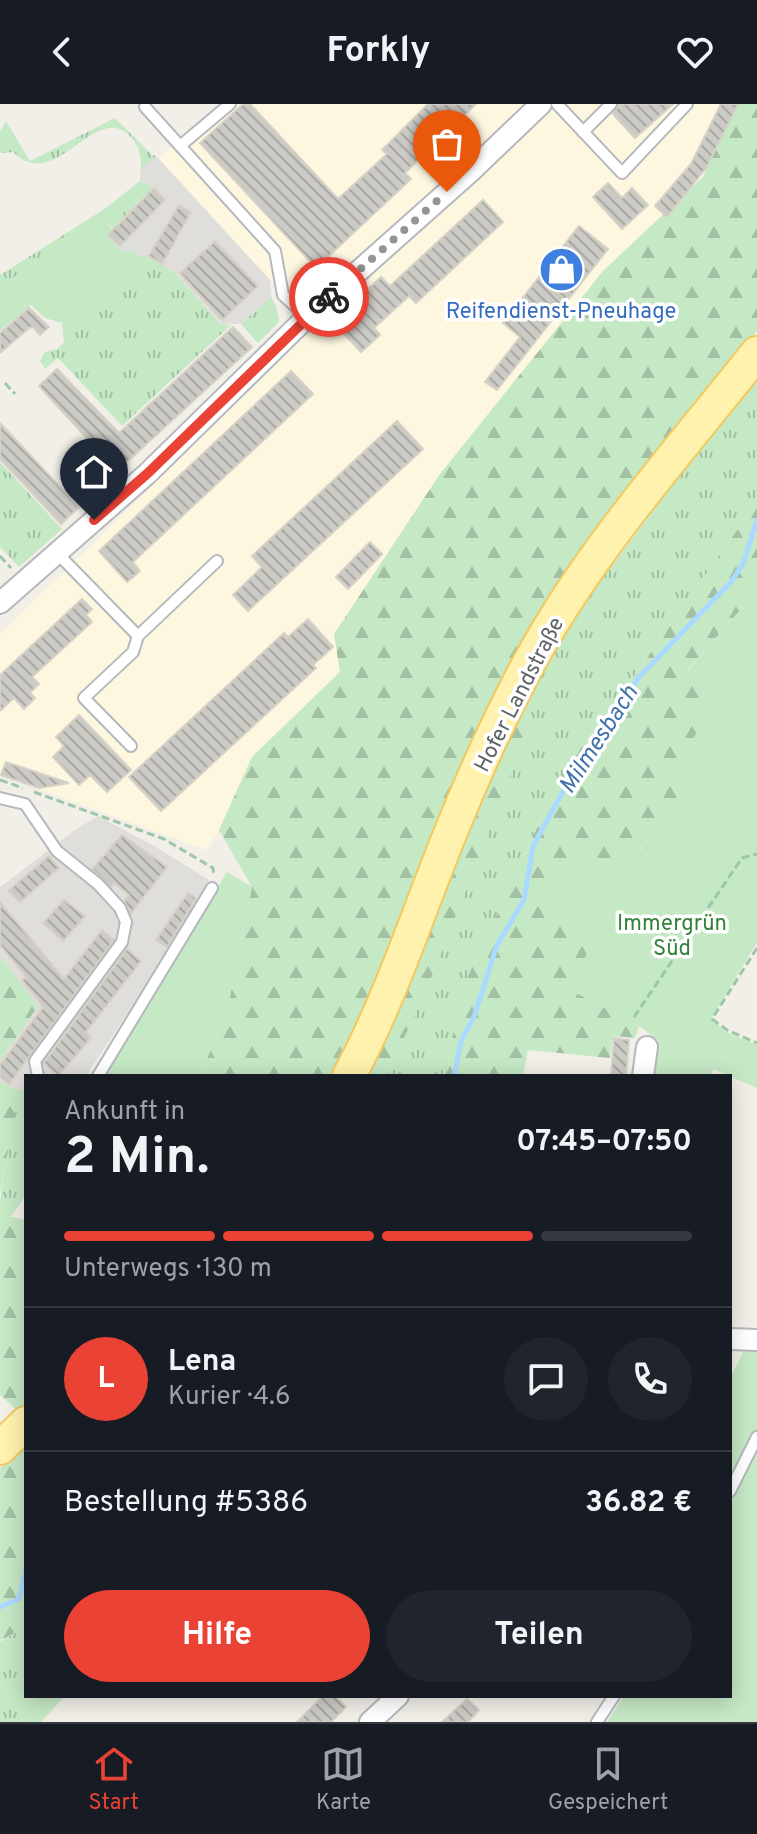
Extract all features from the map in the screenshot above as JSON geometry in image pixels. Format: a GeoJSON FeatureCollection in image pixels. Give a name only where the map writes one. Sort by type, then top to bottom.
{"type":"FeatureCollection","features":[{"type":"Feature","properties":{"kind":"main road","name":"Hofer Landstraße"},"geometry":{"type":"LineString","coordinates":[[350,1074],[377,1022],[454,823],[515,690],[560,612],[623,521],[757,353]]}},
{"type":"Feature","properties":{"kind":"main road"},"geometry":{"type":"LineString","coordinates":[[0,1448],[24,1425]]}},
{"type":"Feature","properties":{"kind":"street"},"geometry":{"type":"LineString","coordinates":[[0,603],[148,473],[307,317],[471,171],[541,104]]}},
{"type":"Feature","properties":{"kind":"street"},"geometry":{"type":"LineString","coordinates":[[643,1074],[647,1047]]}},
{"type":"Feature","properties":{"kind":"street"},"geometry":{"type":"LineString","coordinates":[[732,1339],[757,1340]]}},
{"type":"Feature","properties":{"kind":"street"},"geometry":{"type":"LineString","coordinates":[[370,1722],[396,1698]]}},
{"type":"Feature","properties":{"kind":"lane"},"geometry":{"type":"LineString","coordinates":[[180,146],[230,104]]}},
{"type":"Feature","properties":{"kind":"lane"},"geometry":{"type":"LineString","coordinates":[[557,104],[622,173],[687,104]]}},
{"type":"Feature","properties":{"kind":"lane"},"geometry":{"type":"LineString","coordinates":[[583,132],[611,104]]}},
{"type":"Feature","properties":{"kind":"lane"},"geometry":{"type":"LineString","coordinates":[[145,107],[275,251],[283,295],[307,317]]}},
{"type":"Feature","properties":{"kind":"lane"},"geometry":{"type":"LineString","coordinates":[[57,553],[138,636]]}},
{"type":"Feature","properties":{"kind":"lane"},"geometry":{"type":"LineString","coordinates":[[131,746],[84,698],[133,652],[138,636],[217,561]]}},
{"type":"Feature","properties":{"kind":"lane"},"geometry":{"type":"LineString","coordinates":[[0,798],[25,804],[57,851],[98,884],[120,908],[126,922],[122,942],[35,1061],[38,1074]]}},
{"type":"Feature","properties":{"kind":"lane"},"geometry":{"type":"LineString","coordinates":[[99,1074],[212,888]]}},
{"type":"Feature","properties":{"kind":"lane"},"geometry":{"type":"LineString","coordinates":[[732,1487],[757,1437]]}},
{"type":"Feature","properties":{"kind":"lane"},"geometry":{"type":"LineString","coordinates":[[597,1722],[613,1698]]}},
{"type":"Feature","properties":{"kind":"path"},"geometry":{"type":"LineString","coordinates":[[5,383],[15,394]]}},
{"type":"Feature","properties":{"kind":"path"},"geometry":{"type":"LineString","coordinates":[[0,780],[164,839],[213,868],[215,881],[212,888]]}},
{"type":"Feature","properties":{"kind":"path"},"geometry":{"type":"LineString","coordinates":[[634,1017],[742,858],[757,854]]}},
{"type":"Feature","properties":{"kind":"path"},"geometry":{"type":"LineString","coordinates":[[757,948],[712,1019],[727,1030],[757,1043]]}},
{"type":"Feature","properties":{"kind":"shaded area"},"geometry":{"type":"Polygon","coordinates":[[[223,104],[532,104],[543,116],[557,104],[734,104],[703,177],[603,271],[340,671],[252,757],[221,827],[207,850],[0,775],[0,634],[317,325],[270,280],[159,158],[223,104]]]}},
{"type":"Feature","properties":{"kind":"shaded area"},"geometry":{"type":"Polygon","coordinates":[[[156,156],[270,280],[271,297],[241,324],[222,324],[174,272],[141,259],[131,251],[121,251],[108,236],[153,187],[140,181],[141,168],[156,156]]]}},
{"type":"Feature","properties":{"kind":"shaded area"},"geometry":{"type":"Polygon","coordinates":[[[98,816],[209,880],[201,901],[87,1074],[24,1074],[24,1090],[13,1089],[0,1081],[0,1061],[37,1006],[0,956],[0,887],[98,816]]]}},
{"type":"Feature","properties":{"kind":"green space"},"geometry":{"type":"Polygon","coordinates":[[[734,104],[757,104],[757,331],[547,610],[363,1014],[330,1074],[201,1074],[228,1006],[252,887],[219,830],[252,757],[340,672],[334,634],[440,474],[603,271],[703,177],[734,104]]]}},
{"type":"Feature","properties":{"kind":"green space"},"geometry":{"type":"Polygon","coordinates":[[[115,118],[156,156],[141,168],[135,142],[128,134],[114,128],[101,130],[44,163],[29,162],[13,152],[0,153],[0,132],[6,121],[30,161],[115,118]]]}},
{"type":"Feature","properties":{"kind":"green space"},"geometry":{"type":"Polygon","coordinates":[[[140,181],[153,187],[113,228],[106,222],[71,246],[57,248],[0,287],[0,275],[106,208],[140,181]]]}},
{"type":"Feature","properties":{"kind":"green space"},"geometry":{"type":"Polygon","coordinates":[[[106,222],[113,230],[109,237],[121,251],[131,250],[141,259],[62,323],[45,318],[31,305],[0,331],[0,287],[57,248],[71,246],[106,222]]]}},
{"type":"Feature","properties":{"kind":"green space"},"geometry":{"type":"Polygon","coordinates":[[[144,255],[174,272],[221,324],[231,325],[122,426],[58,358],[45,369],[40,361],[45,352],[57,349],[64,342],[62,323],[144,255]]]}},
{"type":"Feature","properties":{"kind":"green space"},"geometry":{"type":"Polygon","coordinates":[[[271,297],[279,322],[258,343],[241,324],[271,297]]]}},
{"type":"Feature","properties":{"kind":"green space"},"geometry":{"type":"Polygon","coordinates":[[[757,374],[757,502],[565,768],[468,976],[443,1074],[388,1074],[432,976],[532,722],[520,703],[566,626],[757,374]]]}},
{"type":"Feature","properties":{"kind":"green space"},"geometry":{"type":"Polygon","coordinates":[[[0,462],[62,529],[19,567],[0,547],[0,462]]]}},
{"type":"Feature","properties":{"kind":"green space"},"geometry":{"type":"Polygon","coordinates":[[[757,502],[757,576],[750,599],[686,672],[712,709],[675,768],[678,800],[636,866],[577,855],[596,937],[569,989],[639,1026],[635,1038],[613,1036],[610,1058],[528,1050],[523,1074],[443,1074],[468,976],[565,768],[757,502]]]}},
{"type":"Feature","properties":{"kind":"green space","name":"Immergrün Süd"},"geometry":{"type":"Polygon","coordinates":[[[757,576],[757,942],[711,1019],[726,1032],[757,1045],[757,1088],[732,1077],[732,1074],[713,1069],[712,1074],[654,1074],[658,1040],[639,1026],[569,989],[595,937],[550,897],[576,855],[636,866],[678,800],[674,768],[712,709],[686,673],[750,599],[757,576]]]}},
{"type":"Feature","properties":{"kind":"green space"},"geometry":{"type":"Polygon","coordinates":[[[520,703],[532,722],[432,976],[388,1074],[365,1074],[520,703]]]}},
{"type":"Feature","properties":{"kind":"green space"},"geometry":{"type":"Polygon","coordinates":[[[227,872],[252,887],[228,1006],[201,1074],[103,1074],[227,872]]]}},
{"type":"Feature","properties":{"kind":"green space"},"geometry":{"type":"Polygon","coordinates":[[[0,956],[38,1006],[0,1061],[0,956]]]}},
{"type":"Feature","properties":{"kind":"green space"},"geometry":{"type":"Polygon","coordinates":[[[0,1081],[13,1089],[15,1115],[0,1192],[0,1081]]]}},
{"type":"Feature","properties":{"kind":"green space"},"geometry":{"type":"Polygon","coordinates":[[[13,1089],[24,1090],[24,1197],[12,1216],[3,1216],[0,1214],[1,1198],[13,1089]]]}},
{"type":"Feature","properties":{"kind":"green space"},"geometry":{"type":"Polygon","coordinates":[[[0,1214],[24,1220],[24,1407],[19,1412],[0,1395],[0,1214]]]}},
{"type":"Feature","properties":{"kind":"green space"},"geometry":{"type":"Polygon","coordinates":[[[744,1350],[757,1352],[757,1722],[607,1722],[623,1698],[732,1698],[732,1375],[744,1350]]]}},
{"type":"Feature","properties":{"kind":"green space"},"geometry":{"type":"Polygon","coordinates":[[[24,1449],[24,1628],[0,1641],[0,1468],[24,1449]]]}},
{"type":"Feature","properties":{"kind":"green space"},"geometry":{"type":"Polygon","coordinates":[[[24,1628],[24,1698],[63,1698],[41,1722],[0,1722],[0,1642],[24,1628]]]}},
{"type":"Feature","properties":{"kind":"building"},"geometry":{"type":"Polygon","coordinates":[[[243,104],[250,104],[338,199],[387,154],[382,150],[428,104],[476,104],[405,173],[411,179],[316,268],[200,143],[243,104]]]}},
{"type":"Feature","properties":{"kind":"building"},"geometry":{"type":"Polygon","coordinates":[[[619,104],[673,104],[635,138],[613,114],[619,104]]]}},
{"type":"Feature","properties":{"kind":"building"},"geometry":{"type":"Polygon","coordinates":[[[721,104],[738,104],[706,168],[667,217],[655,206],[691,164],[721,104]]]}},
{"type":"Feature","properties":{"kind":"building"},"geometry":{"type":"Polygon","coordinates":[[[608,183],[622,198],[632,188],[648,205],[622,229],[593,197],[608,183]]]}},
{"type":"Feature","properties":{"kind":"building"},"geometry":{"type":"Polygon","coordinates":[[[154,188],[165,200],[120,246],[108,235],[154,188]]]}},
{"type":"Feature","properties":{"kind":"building"},"geometry":{"type":"Polygon","coordinates":[[[483,200],[503,222],[416,303],[409,296],[374,328],[380,335],[361,352],[333,322],[381,277],[390,286],[483,200]]]}},
{"type":"Feature","properties":{"kind":"building"},"geometry":{"type":"Polygon","coordinates":[[[179,205],[191,212],[162,264],[149,256],[179,205]]]}},
{"type":"Feature","properties":{"kind":"building"},"geometry":{"type":"Polygon","coordinates":[[[579,226],[608,249],[497,390],[485,382],[520,337],[503,323],[579,226]]]}},
{"type":"Feature","properties":{"kind":"building"},"geometry":{"type":"Polygon","coordinates":[[[215,241],[258,286],[222,320],[180,273],[215,241]]]}},
{"type":"Feature","properties":{"kind":"building"},"geometry":{"type":"Polygon","coordinates":[[[29,308],[49,327],[40,335],[33,327],[29,328],[0,353],[0,333],[29,308]]]}},
{"type":"Feature","properties":{"kind":"building"},"geometry":{"type":"Polygon","coordinates":[[[233,327],[252,347],[117,471],[39,386],[57,369],[119,433],[233,327]]]}},
{"type":"Feature","properties":{"kind":"building"},"geometry":{"type":"Polygon","coordinates":[[[291,371],[313,394],[133,562],[140,571],[127,582],[99,551],[291,371]]]}},
{"type":"Feature","properties":{"kind":"building"},"geometry":{"type":"Polygon","coordinates":[[[397,421],[423,449],[248,611],[233,595],[262,567],[252,556],[397,421]]]}},
{"type":"Feature","properties":{"kind":"building"},"geometry":{"type":"Polygon","coordinates":[[[0,423],[79,507],[61,524],[0,459],[0,423]]]}},
{"type":"Feature","properties":{"kind":"building"},"geometry":{"type":"Polygon","coordinates":[[[370,542],[382,554],[348,589],[336,577],[370,542]]]}},
{"type":"Feature","properties":{"kind":"building"},"geometry":{"type":"Polygon","coordinates":[[[82,599],[92,609],[86,615],[92,622],[32,677],[39,684],[30,693],[35,698],[24,709],[14,698],[0,711],[0,675],[82,599]]]}},
{"type":"Feature","properties":{"kind":"building"},"geometry":{"type":"Polygon","coordinates":[[[308,619],[333,647],[313,665],[316,668],[161,811],[129,777],[284,633],[288,637],[308,619]]]}},
{"type":"Feature","properties":{"kind":"building"},"geometry":{"type":"Polygon","coordinates":[[[79,715],[131,770],[107,792],[90,775],[79,785],[53,757],[64,746],[56,737],[79,715]]]}},
{"type":"Feature","properties":{"kind":"building"},"geometry":{"type":"Polygon","coordinates":[[[6,762],[69,783],[39,788],[1,775],[6,762]]]}},
{"type":"Feature","properties":{"kind":"building"},"geometry":{"type":"Polygon","coordinates":[[[122,835],[167,867],[131,913],[124,901],[129,895],[114,883],[111,887],[92,869],[122,835]]]}},
{"type":"Feature","properties":{"kind":"building"},"geometry":{"type":"Polygon","coordinates":[[[49,856],[59,868],[20,902],[8,891],[49,856]]]}},
{"type":"Feature","properties":{"kind":"building"},"geometry":{"type":"Polygon","coordinates":[[[188,893],[196,898],[167,947],[156,940],[188,893]]]}},
{"type":"Feature","properties":{"kind":"building"},"geometry":{"type":"Polygon","coordinates":[[[64,900],[85,916],[63,941],[43,923],[64,900]]]}},
{"type":"Feature","properties":{"kind":"building"},"geometry":{"type":"Polygon","coordinates":[[[0,902],[64,979],[102,930],[114,940],[9,1084],[0,1077],[0,1065],[43,1007],[22,980],[26,977],[0,945],[0,902]]]}},
{"type":"Feature","properties":{"kind":"building"},"geometry":{"type":"Polygon","coordinates":[[[127,949],[141,961],[86,1032],[91,1038],[60,1074],[44,1063],[127,949]]]}},
{"type":"Feature","properties":{"kind":"building"},"geometry":{"type":"Polygon","coordinates":[[[614,1038],[629,1040],[626,1074],[611,1074],[614,1038]]]}},
{"type":"Feature","properties":{"kind":"building"},"geometry":{"type":"Polygon","coordinates":[[[321,1698],[337,1698],[346,1707],[331,1722],[297,1722],[321,1698]]]}},
{"type":"Feature","properties":{"kind":"building"},"geometry":{"type":"Polygon","coordinates":[[[467,1699],[479,1710],[468,1722],[442,1722],[467,1699]]]}},
{"type":"Feature","properties":{"kind":"waterway","name":"Milmesbach"},"geometry":{"type":"LineString","coordinates":[[454,1074],[461,1041],[474,1017],[497,945],[524,900],[533,846],[583,755],[615,720],[638,678],[731,582],[743,564],[757,520]]}},
{"type":"Feature","properties":{"kind":"waterway","name":"Milmesbach"},"geometry":{"type":"LineString","coordinates":[[0,1607],[19,1599],[24,1578]]}},
{"type":"Feature","properties":{"kind":"way so far"},"geometry":{"type":"LineString","coordinates":[[329,297],[447,192]]}},
{"type":"Feature","properties":{"kind":"place","name":"Reifendienst-Pneuhage"},"geometry":{"type":"Point","coordinates":[561,269]}},
{"type":"Feature","properties":{"kind":"route"},"geometry":{"type":"LineString","coordinates":[[94,520],[148,473],[329,297]]}}]}
